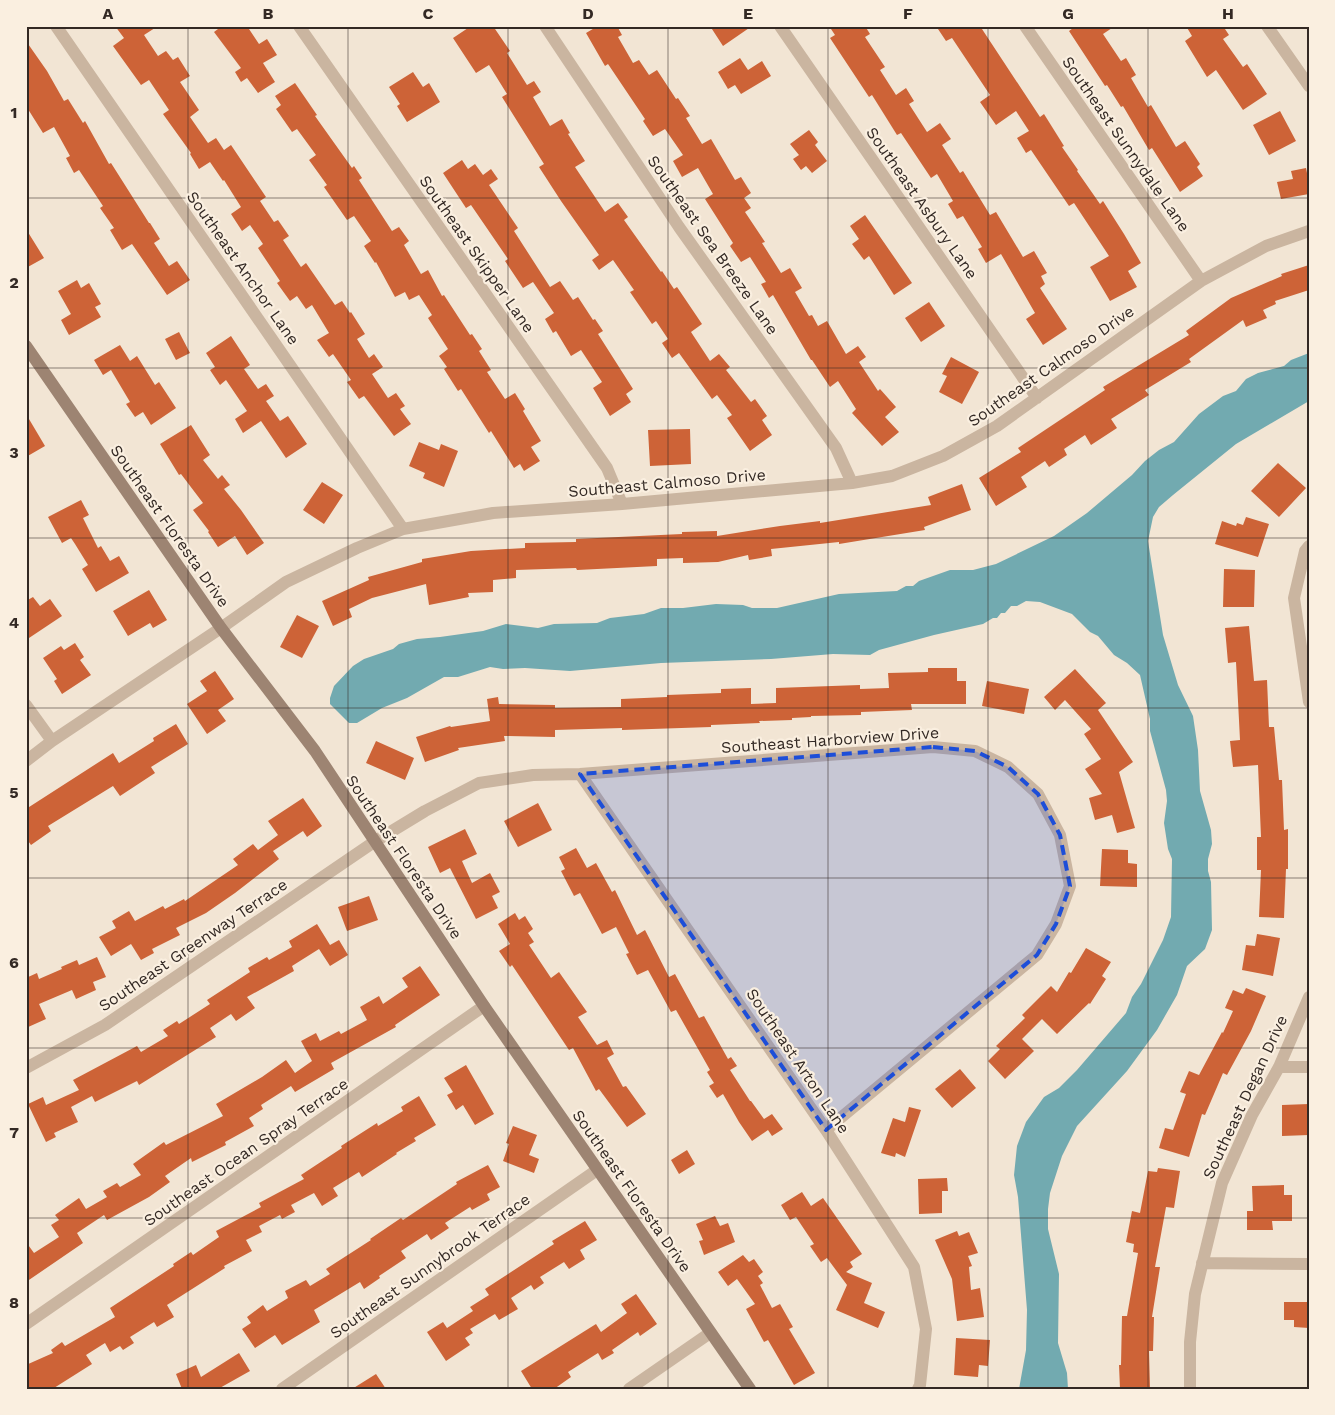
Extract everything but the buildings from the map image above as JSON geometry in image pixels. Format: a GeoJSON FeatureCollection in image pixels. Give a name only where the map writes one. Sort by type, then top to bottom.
{"type":"FeatureCollection","features":[{"type":"Feature","properties":{"kind":"street","name":"Southeast Anchor Lane"},"geometry":{"type":"LineString","coordinates":[[56,26],[403,529]]}},
{"type":"Feature","properties":{"kind":"street","name":"Southeast Skipper Lane"},"geometry":{"type":"LineString","coordinates":[[299,26],[607,468],[622,504]]}},
{"type":"Feature","properties":{"kind":"street","name":"Southeast Sea Breeze Lane"},"geometry":{"type":"LineString","coordinates":[[545,26],[680,226],[836,448],[852,483]]}},
{"type":"Feature","properties":{"kind":"street","name":"Southeast Asbury Lane"},"geometry":{"type":"LineString","coordinates":[[780,26],[1037,398]]}},
{"type":"Feature","properties":{"kind":"street","name":"Southeast Sunnydale Lane"},"geometry":{"type":"LineString","coordinates":[[1025,26],[1201,281]]}},
{"type":"Feature","properties":{"kind":"street"},"geometry":{"type":"LineString","coordinates":[[1267,26],[1309,86]]}},
{"type":"Feature","properties":{"kind":"street","name":"Southeast Calmoso Drive"},"geometry":{"type":"LineString","coordinates":[[26,761],[52,741],[221,628],[286,582],[357,548],[403,529],[493,513],[622,504],[852,483],[892,476],[943,456],[997,426],[1201,281],[1266,246],[1309,231]]}},
{"type":"Feature","properties":{"kind":"street","name":"Southeast Floresta Drive"},"geometry":{"type":"LineString","coordinates":[[26,346],[221,628],[314,751],[484,1006],[750,1389]]}},
{"type":"Feature","properties":{"kind":"street"},"geometry":{"type":"LineString","coordinates":[[1309,546],[1305,551],[1294,598],[1307,671],[1309,702]]}},
{"type":"Feature","properties":{"kind":"street"},"geometry":{"type":"LineString","coordinates":[[26,705],[52,741]]}},
{"type":"Feature","properties":{"kind":"street","name":"Southeast Harborview Drive"},"geometry":{"type":"LineString","coordinates":[[374,842],[479,783],[533,775],[580,774],[933,747],[975,751],[1008,767],[1038,794],[1060,835],[1070,886],[1056,924],[1037,955],[826,1130]]}},
{"type":"Feature","properties":{"kind":"street","name":"Southeast Arton Lane"},"geometry":{"type":"LineString","coordinates":[[580,774],[826,1130],[914,1267],[926,1328],[918,1389]]}},
{"type":"Feature","properties":{"kind":"street","name":"Southeast Greenway Terrace"},"geometry":{"type":"LineString","coordinates":[[26,1068],[105,1025],[374,842]]}},
{"type":"Feature","properties":{"kind":"street","name":"Southeast Degan Drive"},"geometry":{"type":"LineString","coordinates":[[1190,1389],[1190,1342],[1196,1294],[1222,1183],[1252,1115],[1279,1067],[1309,997]]}},
{"type":"Feature","properties":{"kind":"street","name":"Southeast Ocean Spray Terrace"},"geometry":{"type":"LineString","coordinates":[[26,1324],[484,1006]]}},
{"type":"Feature","properties":{"kind":"street"},"geometry":{"type":"LineString","coordinates":[[1279,1067],[1309,1067]]}},
{"type":"Feature","properties":{"kind":"street","name":"Southeast Sunnybrook Terrace"},"geometry":{"type":"LineString","coordinates":[[282,1389],[597,1170]]}},
{"type":"Feature","properties":{"kind":"street"},"geometry":{"type":"LineString","coordinates":[[1202,1263],[1309,1264]]}},
{"type":"Feature","properties":{"kind":"street"},"geometry":{"type":"LineString","coordinates":[[629,1389],[710,1333]]}},
{"type":"Feature","properties":{"kind":"highlighted area"},"geometry":{"type":"Polygon","coordinates":[[[933,747],[975,751],[1008,767],[1038,794],[1060,835],[1070,886],[1056,924],[1037,955],[826,1130],[580,774],[933,747]]]}},
{"type":"Feature","properties":{"kind":"water"},"geometry":{"type":"Polygon","coordinates":[[[1309,353],[1309,401],[1236,444],[1159,507],[1153,517],[1148,541],[1163,635],[1178,685],[1193,716],[1198,750],[1200,791],[1211,830],[1212,844],[1208,859],[1208,871],[1211,882],[1212,930],[1205,949],[1187,966],[1177,995],[1157,1030],[1127,1071],[1077,1126],[1062,1156],[1050,1193],[1048,1229],[1059,1274],[1058,1343],[1067,1373],[1068,1389],[1019,1389],[1026,1350],[1027,1310],[1018,1197],[1014,1175],[1017,1146],[1026,1122],[1044,1097],[1059,1088],[1077,1070],[1126,1013],[1132,997],[1141,984],[1163,940],[1171,917],[1172,859],[1168,849],[1164,823],[1167,801],[1166,790],[1150,731],[1150,719],[1140,675],[1127,663],[1114,655],[1098,636],[1090,632],[1072,614],[1040,602],[1026,601],[1017,606],[1011,606],[1005,613],[1001,613],[997,618],[993,618],[983,624],[879,650],[870,655],[833,654],[771,659],[661,663],[570,671],[490,667],[458,677],[444,677],[407,698],[382,708],[357,723],[349,723],[330,704],[330,698],[334,686],[353,666],[364,659],[393,649],[399,644],[417,639],[483,631],[506,624],[538,628],[554,624],[597,623],[610,618],[644,614],[661,608],[683,608],[716,604],[743,605],[752,608],[777,608],[839,594],[897,591],[950,570],[973,570],[996,564],[1054,536],[1087,513],[1132,475],[1145,461],[1159,450],[1174,442],[1199,414],[1223,396],[1236,391],[1246,379],[1258,373],[1284,366],[1291,360],[1309,353]]]}}]}
